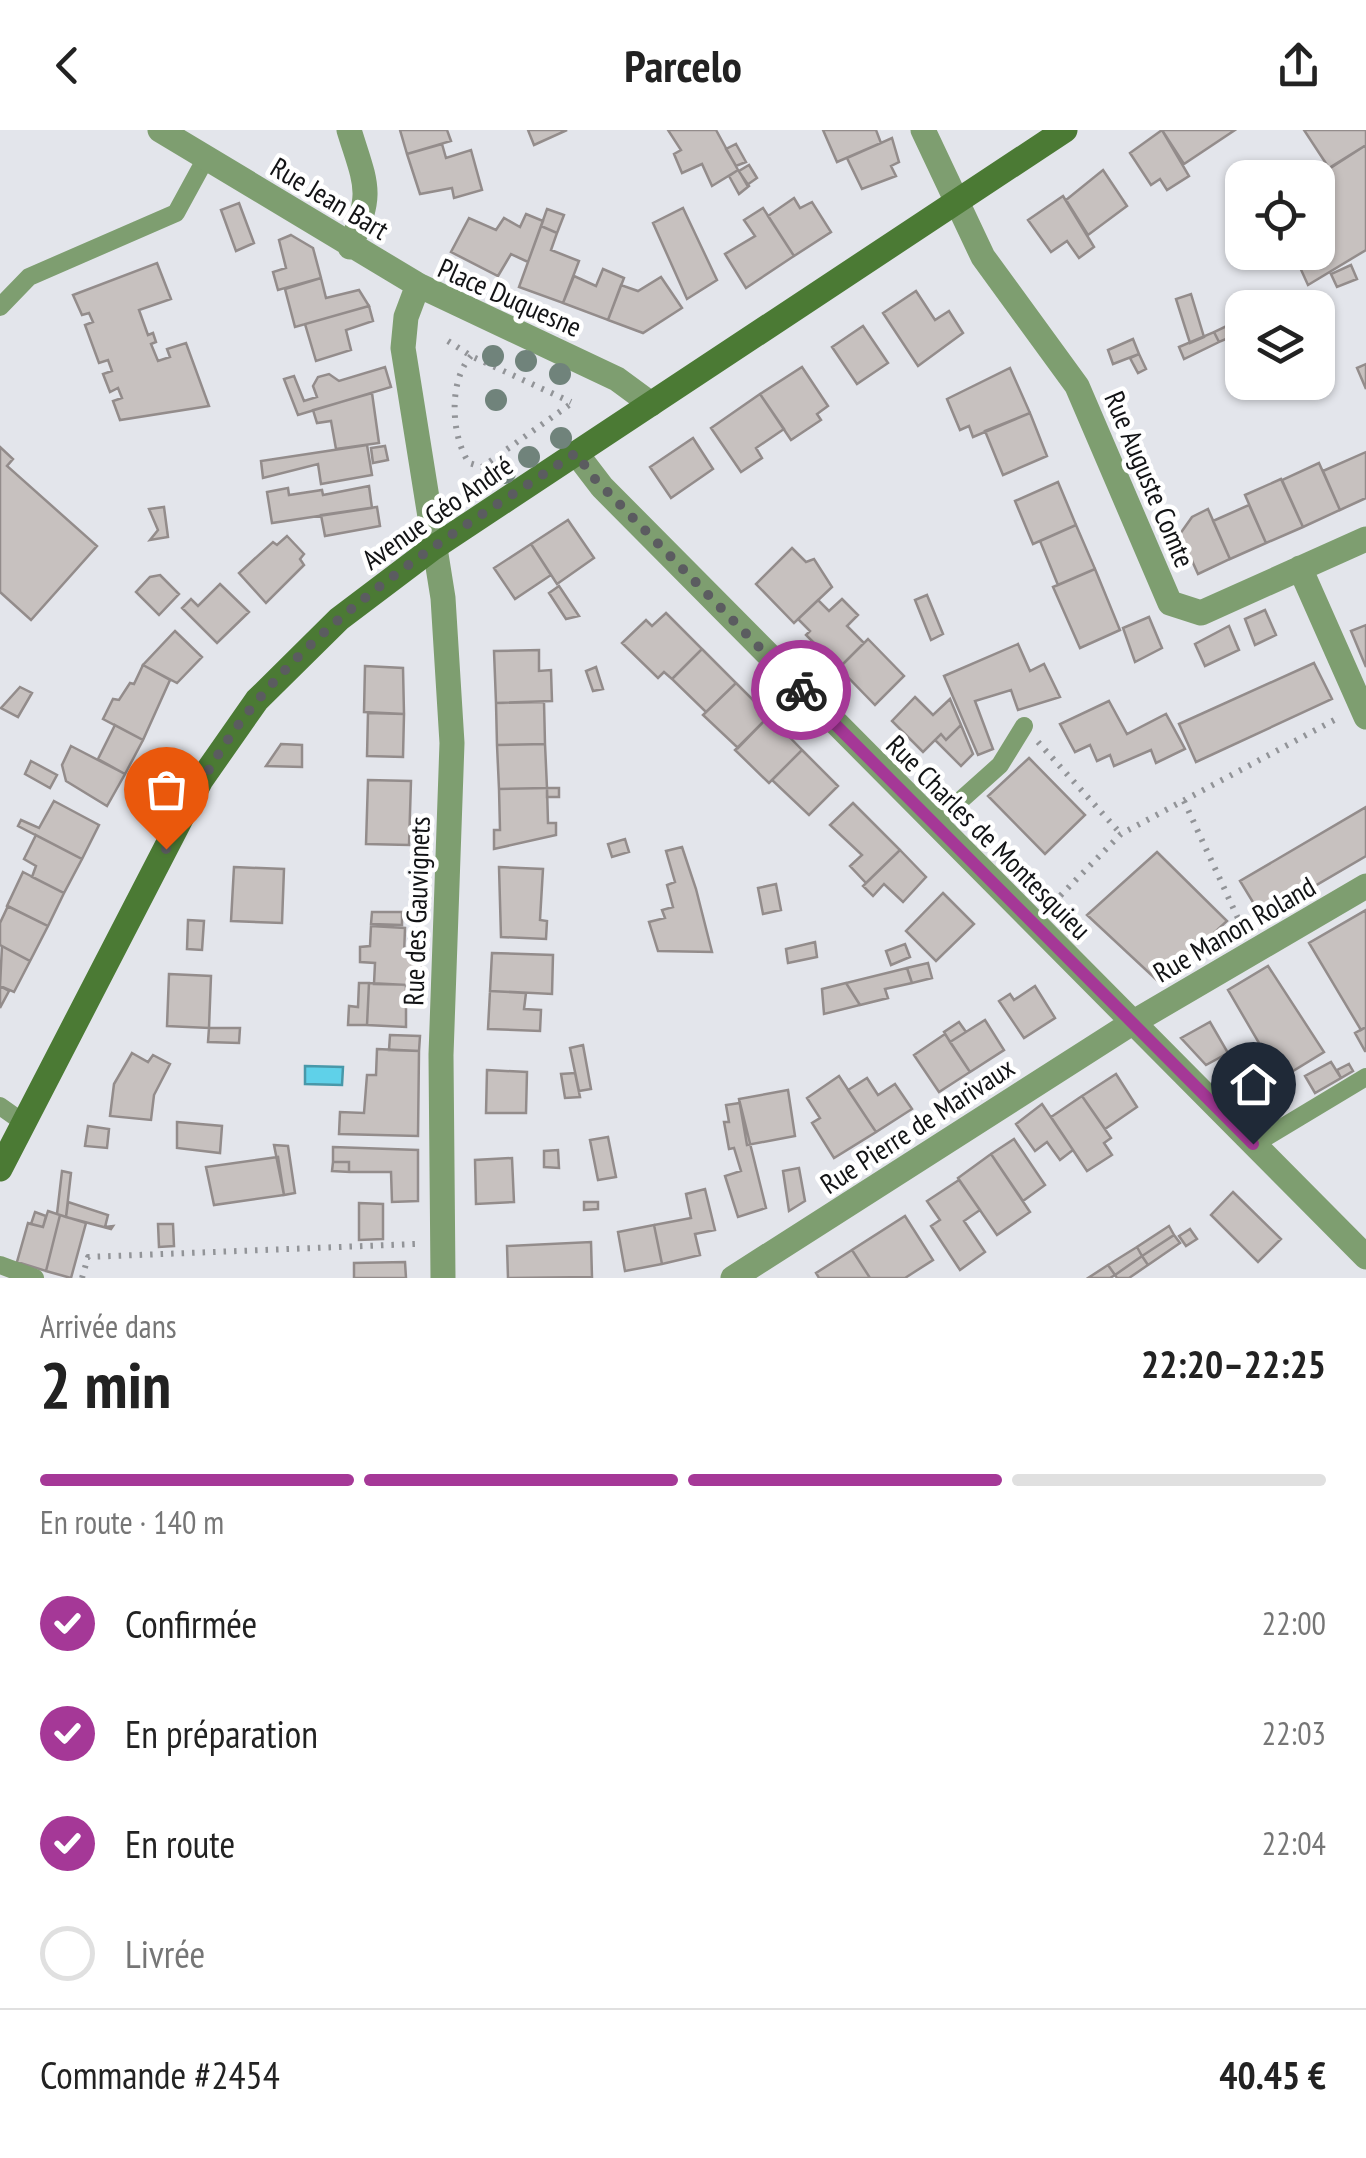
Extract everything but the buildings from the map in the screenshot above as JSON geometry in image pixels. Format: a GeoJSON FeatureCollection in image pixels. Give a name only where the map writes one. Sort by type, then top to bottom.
{"type":"FeatureCollection","features":[{"type":"Feature","properties":{"kind":"main road","name":"Avenue Géo André"},"geometry":{"type":"LineString","coordinates":[[0,1169],[202,780],[257,700],[339,618],[433,548],[1064,130]]}},
{"type":"Feature","properties":{"kind":"street","name":"Rue Jean Bart"},"geometry":{"type":"LineString","coordinates":[[160,130],[418,285]]}},
{"type":"Feature","properties":{"kind":"street"},"geometry":{"type":"LineString","coordinates":[[349,130],[368,207],[350,247]]}},
{"type":"Feature","properties":{"kind":"street","name":"Rue Auguste Comte"},"geometry":{"type":"LineString","coordinates":[[923,130],[983,257],[1077,386],[1170,603],[1201,613],[1366,539]]}},
{"type":"Feature","properties":{"kind":"street","name":"Place Duquesne"},"geometry":{"type":"LineString","coordinates":[[433,548],[403,348],[406,316],[418,285],[617,378],[650,404]]}},
{"type":"Feature","properties":{"kind":"street","name":"Rue Charles de Montesquieu"},"geometry":{"type":"LineString","coordinates":[[576,453],[593,477],[933,825],[1366,1257]]}},
{"type":"Feature","properties":{"kind":"street","name":"Rue des Gauvignets"},"geometry":{"type":"LineString","coordinates":[[433,548],[443,598],[452,743],[441,1055],[443,1278]]}},
{"type":"Feature","properties":{"kind":"street"},"geometry":{"type":"LineString","coordinates":[[1300,568],[1363,711]]}},
{"type":"Feature","properties":{"kind":"street","name":"Rue Manon Roland"},"geometry":{"type":"LineString","coordinates":[[1132,1023],[1366,887]]}},
{"type":"Feature","properties":{"kind":"street","name":"Rue Pierre de Marivaux"},"geometry":{"type":"LineString","coordinates":[[733,1278],[1132,1023]]}},
{"type":"Feature","properties":{"kind":"lane"},"geometry":{"type":"LineString","coordinates":[[0,307],[29,276],[176,213],[206,158]]}},
{"type":"Feature","properties":{"kind":"lane"},"geometry":{"type":"LineString","coordinates":[[933,825],[1000,766],[1024,726]]}},
{"type":"Feature","properties":{"kind":"lane"},"geometry":{"type":"LineString","coordinates":[[1253,1144],[1366,1076]]}},
{"type":"Feature","properties":{"kind":"lane"},"geometry":{"type":"LineString","coordinates":[[0,1106],[24,1123]]}},
{"type":"Feature","properties":{"kind":"lane"},"geometry":{"type":"LineString","coordinates":[[0,1265],[35,1278]]}},
{"type":"Feature","properties":{"kind":"path"},"geometry":{"type":"LineString","coordinates":[[448,340],[471,356],[572,403],[482,467],[469,463],[456,430],[462,367],[471,356]]}},
{"type":"Feature","properties":{"kind":"path"},"geometry":{"type":"LineString","coordinates":[[1046,910],[1121,834],[1363,711]]}},
{"type":"Feature","properties":{"kind":"path"},"geometry":{"type":"LineString","coordinates":[[1024,726],[1121,834]]}},
{"type":"Feature","properties":{"kind":"path"},"geometry":{"type":"LineString","coordinates":[[1184,801],[1256,950]]}},
{"type":"Feature","properties":{"kind":"path"},"geometry":{"type":"LineString","coordinates":[[82,1278],[88,1258],[442,1243]]}},
{"type":"Feature","properties":{"kind":"water"},"geometry":{"type":"Polygon","coordinates":[[[305,1066],[343,1067],[342,1085],[305,1084],[305,1066]]]}},
{"type":"Feature","properties":{"kind":"way so far"},"geometry":{"type":"LineString","coordinates":[[166,849],[202,780],[257,700],[339,618],[433,548],[576,453],[593,477],[801,690]]}},
{"type":"Feature","properties":{"kind":"route"},"geometry":{"type":"LineString","coordinates":[[801,690],[1253,1144]]}}]}
